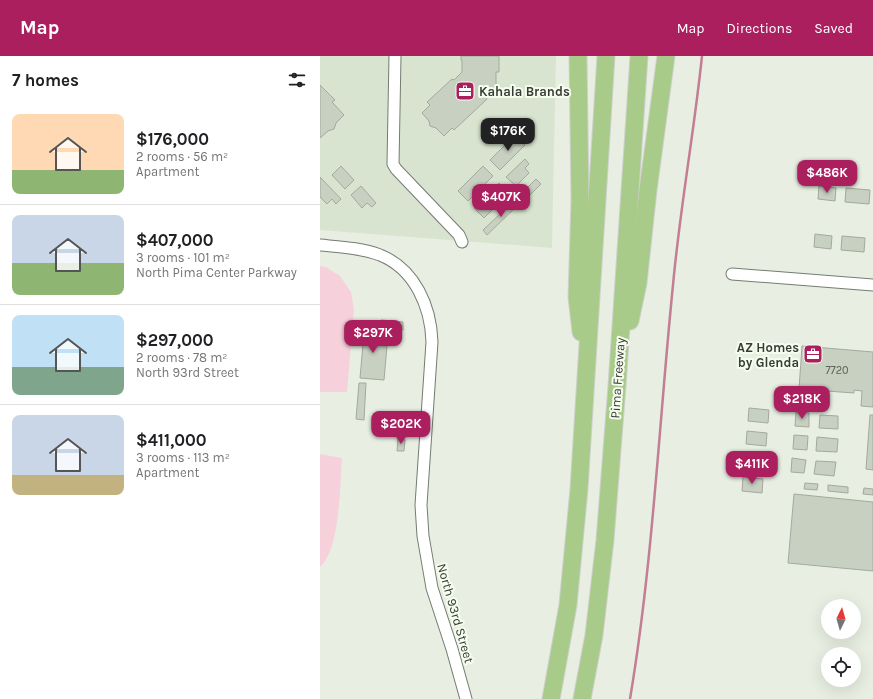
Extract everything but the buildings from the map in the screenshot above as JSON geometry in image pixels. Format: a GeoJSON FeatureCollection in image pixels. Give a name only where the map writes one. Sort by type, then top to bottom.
{"type":"FeatureCollection","features":[{"type":"Feature","properties":{"kind":"highway"},"geometry":{"type":"LineString","coordinates":[[578,56],[580,200],[577,297],[586,388]]}},
{"type":"Feature","properties":{"kind":"highway"},"geometry":{"type":"LineString","coordinates":[[551,699],[568,605],[579,489],[606,56]]}},
{"type":"Feature","properties":{"kind":"highway","name":"Pima Freeway"},"geometry":{"type":"LineString","coordinates":[[582,699],[594,635],[604,540],[617,386],[639,56]]}},
{"type":"Feature","properties":{"kind":"highway"},"geometry":{"type":"LineString","coordinates":[[617,386],[638,283],[648,190],[666,56]]}},
{"type":"Feature","properties":{"kind":"street"},"geometry":{"type":"LineString","coordinates":[[395,56],[393,164],[396,169],[459,235],[462,242]]}},
{"type":"Feature","properties":{"kind":"street","name":"North 93rd Street"},"geometry":{"type":"LineString","coordinates":[[320,245],[361,250],[380,255],[399,266],[416,285],[423,298],[430,321],[432,342],[421,505],[423,536],[432,588],[452,649],[466,699]]}},
{"type":"Feature","properties":{"kind":"street"},"geometry":{"type":"LineString","coordinates":[[732,274],[873,285]]}},
{"type":"Feature","properties":{"kind":"shaded area"},"geometry":{"type":"Polygon","coordinates":[[[320,56],[556,56],[552,248],[320,230],[320,56]]]}},
{"type":"Feature","properties":{"kind":"shaded area"},"geometry":{"type":"Polygon","coordinates":[[[320,266],[326,267],[340,276],[351,292],[354,310],[347,392],[320,392],[320,266]]]}},
{"type":"Feature","properties":{"kind":"shaded area"},"geometry":{"type":"Polygon","coordinates":[[[320,454],[342,458],[338,516],[332,547],[327,559],[320,567],[320,454]]]}},
{"type":"Feature","properties":{"kind":"waterway"},"geometry":{"type":"LineString","coordinates":[[630,699],[638,648],[650,544],[676,256],[702,56]]}},
{"type":"Feature","properties":{"kind":"place","name":"Kahala Brands"},"geometry":{"type":"Point","coordinates":[465,91]}},
{"type":"Feature","properties":{"kind":"place","name":"AZ Homes by Glenda"},"geometry":{"type":"Point","coordinates":[813,354]}}]}
